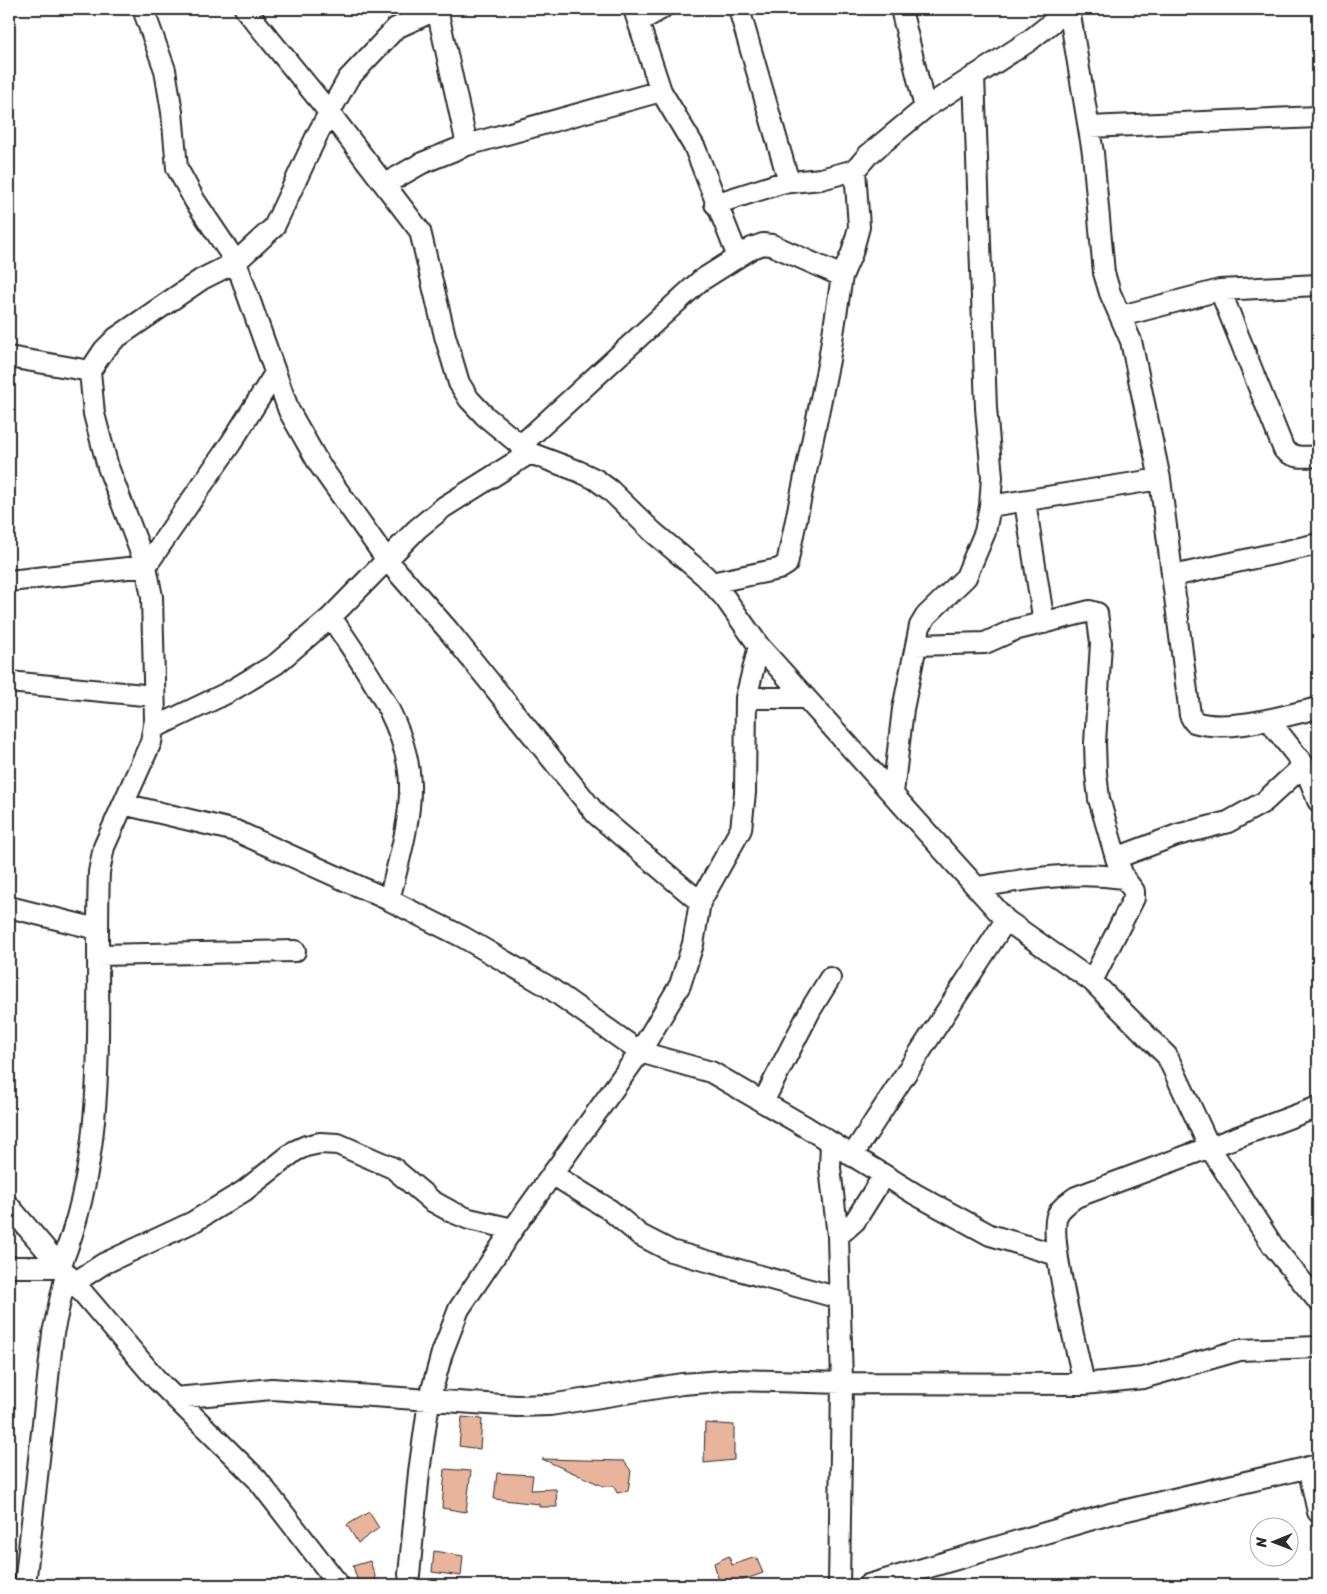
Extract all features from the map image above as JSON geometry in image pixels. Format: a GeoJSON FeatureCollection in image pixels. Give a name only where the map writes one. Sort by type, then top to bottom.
{"type":"FeatureCollection","features":[{"type":"Feature","properties":{"kind":"street"},"geometry":{"type":"LineString","coordinates":[[143,9],[165,70],[178,168],[195,202],[236,262],[274,375],[289,411],[319,464],[387,560],[448,630],[596,814],[700,902]]}},
{"type":"Feature","properties":{"kind":"street"},"geometry":{"type":"LineString","coordinates":[[245,9],[329,112],[420,231],[445,336],[459,383],[469,399],[485,416],[526,449],[595,479],[711,583],[759,646],[1006,920],[1092,981],[1167,1056],[1210,1148],[1273,1246],[1318,1301]]}},
{"type":"Feature","properties":{"kind":"street"},"geometry":{"type":"LineString","coordinates":[[25,1585],[53,1333],[89,1168],[96,1088],[97,929],[100,872],[104,847],[122,804],[152,742],[154,728],[152,597],[146,566],[108,467],[94,414],[90,371],[104,350],[116,338],[202,279],[236,262],[274,227],[329,112],[348,80],[396,28],[438,9],[467,145]]}},
{"type":"Feature","properties":{"kind":"street"},"geometry":{"type":"LineString","coordinates":[[661,9],[636,15],[661,91],[695,148],[715,204],[738,257]]}},
{"type":"Feature","properties":{"kind":"street"},"geometry":{"type":"LineString","coordinates":[[739,9],[789,182]]}},
{"type":"Feature","properties":{"kind":"street"},"geometry":{"type":"LineString","coordinates":[[901,9],[925,108]]}},
{"type":"Feature","properties":{"kind":"street"},"geometry":{"type":"LineString","coordinates":[[715,204],[789,182],[822,179],[855,170],[868,155],[925,108],[1029,41],[1069,9],[1089,127],[1104,273],[1131,341],[1160,479],[1187,698],[1194,722],[1203,725],[1229,725],[1272,719],[1318,708]]}},
{"type":"Feature","properties":{"kind":"street"},"geometry":{"type":"LineString","coordinates":[[893,793],[902,709],[920,626],[926,616],[966,577],[985,532],[990,506],[992,477],[986,408],[974,76]]}},
{"type":"Feature","properties":{"kind":"street"},"geometry":{"type":"LineString","coordinates":[[385,184],[422,162],[467,145],[661,91]]}},
{"type":"Feature","properties":{"kind":"street"},"geometry":{"type":"LineString","coordinates":[[1089,127],[1318,117]]}},
{"type":"Feature","properties":{"kind":"street"},"geometry":{"type":"LineString","coordinates":[[711,583],[779,569],[787,564],[829,360],[842,276],[852,253],[859,227],[855,170]]}},
{"type":"Feature","properties":{"kind":"street"},"geometry":{"type":"LineString","coordinates":[[154,728],[229,692],[276,664],[331,617],[417,529],[444,507],[526,449],[700,281],[763,244],[772,245],[842,276]]}},
{"type":"Feature","properties":{"kind":"street"},"geometry":{"type":"LineString","coordinates":[[1121,316],[1220,290],[1318,285]]}},
{"type":"Feature","properties":{"kind":"street"},"geometry":{"type":"LineString","coordinates":[[1220,290],[1284,450],[1290,455],[1301,457],[1318,456]]}},
{"type":"Feature","properties":{"kind":"street"},"geometry":{"type":"LineString","coordinates":[[9,357],[90,371]]}},
{"type":"Feature","properties":{"kind":"street"},"geometry":{"type":"LineString","coordinates":[[9,581],[146,566],[231,443],[274,375]]}},
{"type":"Feature","properties":{"kind":"street"},"geometry":{"type":"LineString","coordinates":[[990,506],[1025,502],[1160,479]]}},
{"type":"Feature","properties":{"kind":"street"},"geometry":{"type":"LineString","coordinates":[[1025,502],[1044,623]]}},
{"type":"Feature","properties":{"kind":"street"},"geometry":{"type":"LineString","coordinates":[[1173,576],[1318,544]]}},
{"type":"Feature","properties":{"kind":"street"},"geometry":{"type":"LineString","coordinates":[[916,645],[985,643],[1014,630],[1090,611],[1097,613],[1101,643],[1095,743],[1099,799],[1116,858],[1124,878],[1134,891],[1134,898],[1092,981]]}},
{"type":"Feature","properties":{"kind":"street"},"geometry":{"type":"LineString","coordinates":[[331,617],[389,712],[406,753],[410,784],[409,805],[389,900]]}},
{"type":"Feature","properties":{"kind":"street"},"geometry":{"type":"LineString","coordinates":[[410,1576],[419,1472],[429,1401],[442,1353],[459,1309],[513,1229],[640,1052],[680,985],[693,944],[700,902],[741,829],[744,793],[746,698],[759,646]]}},
{"type":"Feature","properties":{"kind":"street"},"geometry":{"type":"LineString","coordinates":[[9,682],[154,696]]}},
{"type":"Feature","properties":{"kind":"street"},"geometry":{"type":"LineString","coordinates":[[746,698],[806,698]]}},
{"type":"Feature","properties":{"kind":"street"},"geometry":{"type":"LineString","coordinates":[[1272,719],[1274,728],[1304,765],[1318,801]]}},
{"type":"Feature","properties":{"kind":"street"},"geometry":{"type":"LineString","coordinates":[[1116,858],[1177,835],[1228,822],[1264,802],[1304,765]]}},
{"type":"Feature","properties":{"kind":"street"},"geometry":{"type":"LineString","coordinates":[[122,804],[236,831],[389,900],[463,937],[547,986],[640,1052],[711,1072],[884,1176],[990,1235],[1057,1255]]}},
{"type":"Feature","properties":{"kind":"street"},"geometry":{"type":"LineString","coordinates":[[978,887],[1056,875],[1083,874],[1124,878]]}},
{"type":"Feature","properties":{"kind":"street"},"geometry":{"type":"LineString","coordinates":[[9,907],[97,929]]}},
{"type":"Feature","properties":{"kind":"street"},"geometry":{"type":"LineString","coordinates":[[852,1156],[1006,920]]}},
{"type":"Feature","properties":{"kind":"street"},"geometry":{"type":"LineString","coordinates":[[98,955],[295,951]]}},
{"type":"Feature","properties":{"kind":"street"},"geometry":{"type":"LineString","coordinates":[[763,1102],[811,1009],[830,978]]}},
{"type":"Feature","properties":{"kind":"street"},"geometry":{"type":"LineString","coordinates":[[1084,1384],[1057,1255],[1055,1226],[1058,1214],[1076,1197],[1318,1107]]}},
{"type":"Feature","properties":{"kind":"street"},"geometry":{"type":"LineString","coordinates":[[9,1267],[67,1275],[103,1264],[193,1222],[244,1191],[295,1152],[306,1146],[320,1143],[338,1144],[393,1168],[432,1202],[452,1212],[469,1219],[513,1229]]}},
{"type":"Feature","properties":{"kind":"street"},"geometry":{"type":"LineString","coordinates":[[831,1143],[830,1168],[838,1236],[842,1383],[839,1585]]}},
{"type":"Feature","properties":{"kind":"street"},"geometry":{"type":"LineString","coordinates":[[552,1174],[610,1210],[640,1234],[671,1251],[839,1298]]}},
{"type":"Feature","properties":{"kind":"street"},"geometry":{"type":"LineString","coordinates":[[838,1236],[855,1221],[884,1176]]}},
{"type":"Feature","properties":{"kind":"street"},"geometry":{"type":"LineString","coordinates":[[9,1206],[175,1398],[257,1479],[339,1585]]}},
{"type":"Feature","properties":{"kind":"street"},"geometry":{"type":"LineString","coordinates":[[175,1398],[272,1389],[517,1406],[550,1405],[682,1384],[735,1380],[842,1383],[1084,1384],[1143,1378],[1240,1350],[1318,1347]]}},
{"type":"Feature","properties":{"kind":"street"},"geometry":{"type":"LineString","coordinates":[[868,1585],[1110,1514],[1313,1466],[1318,1512]]}},
{"type":"Feature","properties":{"kind":"building"},"geometry":{"type":"Polygon","coordinates":[[[462,1417],[482,1419],[480,1449],[459,1446],[462,1417]]]}},
{"type":"Feature","properties":{"kind":"building"},"geometry":{"type":"Polygon","coordinates":[[[705,1423],[734,1425],[734,1460],[704,1463],[705,1423]]]}},
{"type":"Feature","properties":{"kind":"building"},"geometry":{"type":"Polygon","coordinates":[[[542,1459],[624,1461],[631,1471],[628,1491],[617,1493],[614,1486],[603,1486],[542,1459]]]}},
{"type":"Feature","properties":{"kind":"building"},"geometry":{"type":"Polygon","coordinates":[[[445,1469],[471,1471],[466,1512],[442,1508],[445,1469]]]}},
{"type":"Feature","properties":{"kind":"building"},"geometry":{"type":"Polygon","coordinates":[[[497,1473],[533,1475],[531,1490],[556,1489],[557,1507],[539,1507],[539,1504],[494,1499],[497,1473]]]}},
{"type":"Feature","properties":{"kind":"building"},"geometry":{"type":"Polygon","coordinates":[[[369,1512],[379,1528],[358,1543],[347,1525],[369,1512]]]}},
{"type":"Feature","properties":{"kind":"building"},"geometry":{"type":"Polygon","coordinates":[[[434,1551],[463,1556],[461,1576],[432,1572],[434,1551]]]}},
{"type":"Feature","properties":{"kind":"building"},"geometry":{"type":"Polygon","coordinates":[[[729,1556],[732,1565],[756,1557],[763,1573],[738,1582],[739,1585],[720,1585],[714,1563],[729,1556]]]}},
{"type":"Feature","properties":{"kind":"building"},"geometry":{"type":"Polygon","coordinates":[[[370,1561],[377,1582],[359,1585],[353,1566],[370,1561]]]}}]}
